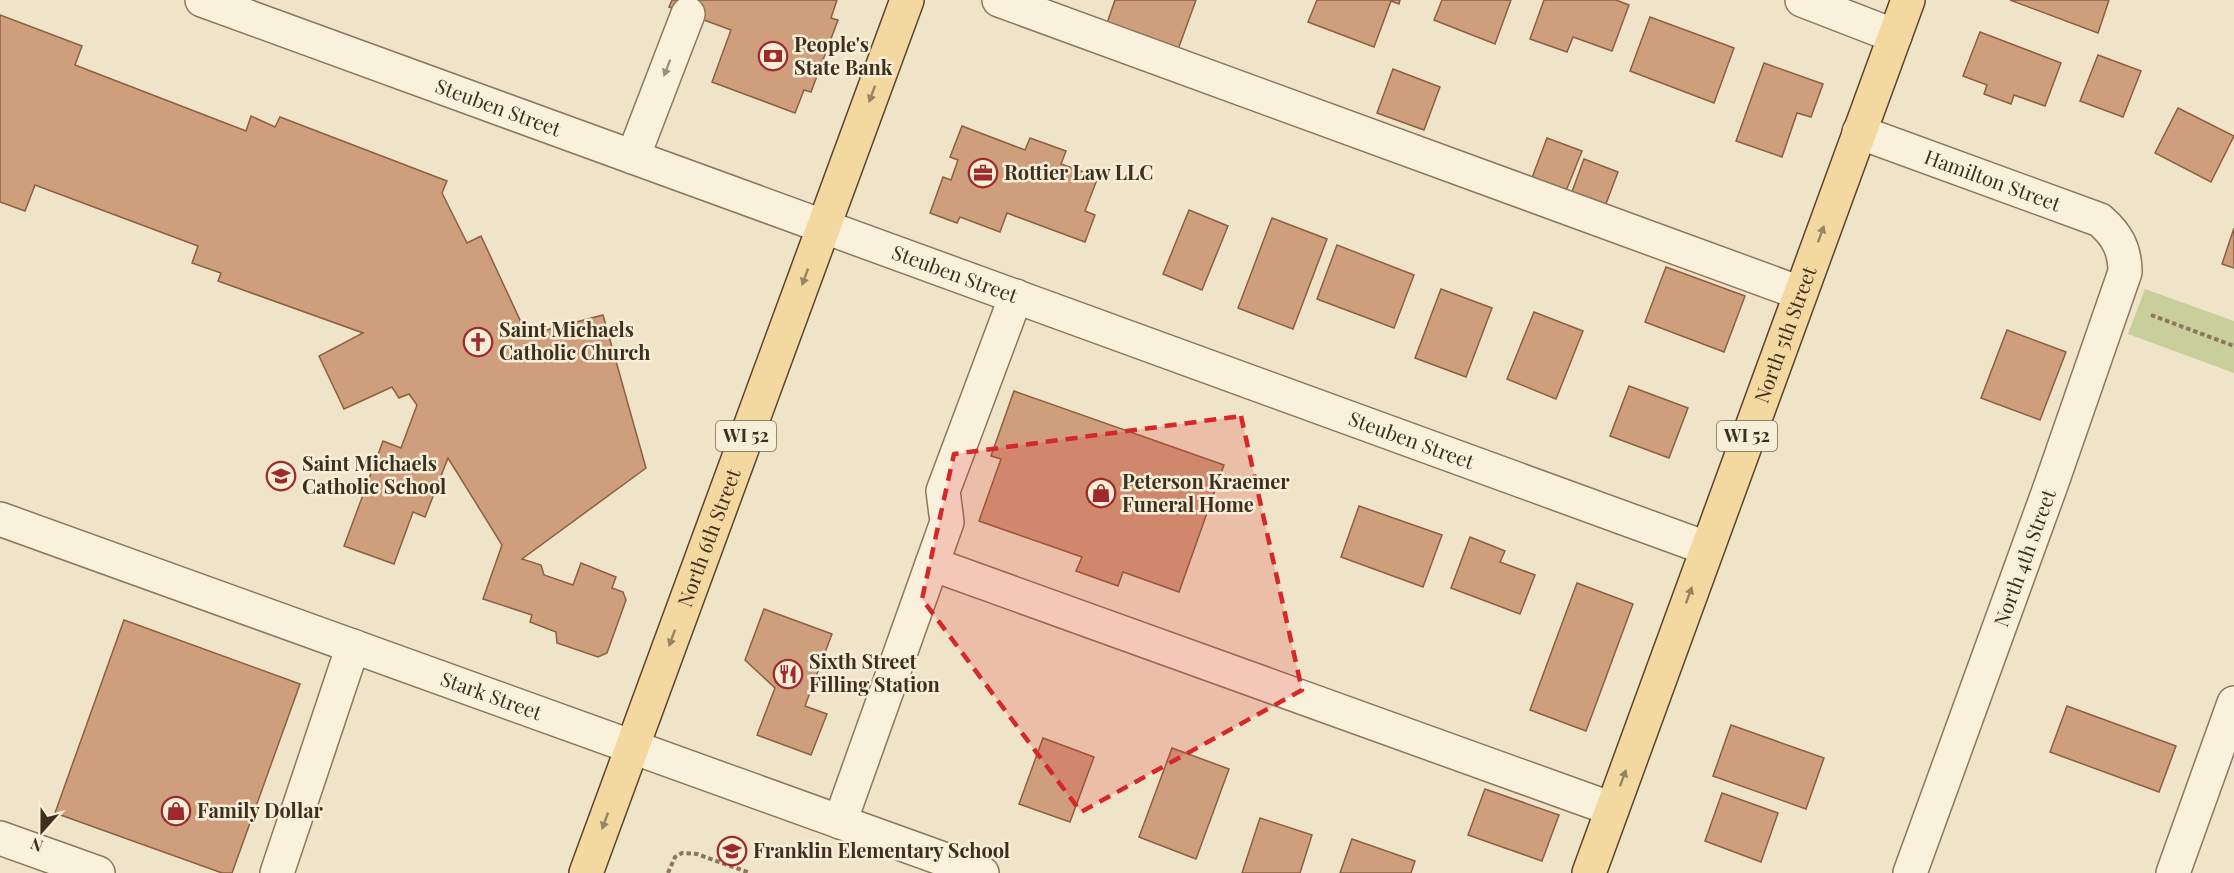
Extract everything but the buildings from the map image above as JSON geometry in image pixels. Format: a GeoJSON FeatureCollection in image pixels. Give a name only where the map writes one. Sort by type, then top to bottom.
{"type":"FeatureCollection","features":[{"type":"Feature","properties":{"kind":"main road","name":"North 6th Street"},"geometry":{"type":"LineString","coordinates":[[586,873],[907,0]]}},
{"type":"Feature","properties":{"kind":"main road","name":"North 5th Street"},"geometry":{"type":"LineString","coordinates":[[1589,873],[1908,0]]}},
{"type":"Feature","properties":{"kind":"street","name":"Steuben Street"},"geometry":{"type":"LineString","coordinates":[[202,0],[1706,548]]}},
{"type":"Feature","properties":{"kind":"street"},"geometry":{"type":"LineString","coordinates":[[999,0],[1800,293]]}},
{"type":"Feature","properties":{"kind":"street"},"geometry":{"type":"LineString","coordinates":[[1802,0],[1895,36]]}},
{"type":"Feature","properties":{"kind":"street"},"geometry":{"type":"LineString","coordinates":[[633,157],[688,14]]}},
{"type":"Feature","properties":{"kind":"street","name":"Hamilton Street"},"geometry":{"type":"LineString","coordinates":[[1859,132],[2072,208],[2100,220],[2114,232],[2119,242]]}},
{"type":"Feature","properties":{"kind":"street","name":"North 4th Street"},"geometry":{"type":"LineString","coordinates":[[1910,873],[2051,485],[2125,272],[2125,254],[2119,242]]}},
{"type":"Feature","properties":{"kind":"street"},"geometry":{"type":"LineString","coordinates":[[840,822],[947,522],[943,491],[1016,296]]}},
{"type":"Feature","properties":{"kind":"street","name":"Stark Street"},"geometry":{"type":"LineString","coordinates":[[0,519],[840,822],[914,861],[982,873]]}},
{"type":"Feature","properties":{"kind":"street"},"geometry":{"type":"LineString","coordinates":[[932,564],[1612,809]]}},
{"type":"Feature","properties":{"kind":"street"},"geometry":{"type":"LineString","coordinates":[[277,873],[353,646]]}},
{"type":"Feature","properties":{"kind":"street"},"geometry":{"type":"LineString","coordinates":[[2173,873],[2234,702]]}},
{"type":"Feature","properties":{"kind":"street"},"geometry":{"type":"LineString","coordinates":[[0,838],[98,873]]}},
{"type":"Feature","properties":{"kind":"path"},"geometry":{"type":"LineString","coordinates":[[2151,315],[2234,346]]}},
{"type":"Feature","properties":{"kind":"path"},"geometry":{"type":"LineString","coordinates":[[668,873],[675,857],[689,852],[750,873]]}},
{"type":"Feature","properties":{"kind":"highlighted area"},"geometry":{"type":"Polygon","coordinates":[[[1241,416],[1302,690],[1081,812],[922,599],[954,454],[1241,416]]]}},
{"type":"Feature","properties":{"kind":"green space"},"geometry":{"type":"Polygon","coordinates":[[[2145,289],[2234,321],[2234,373],[2128,334],[2145,289]]]}},
{"type":"Feature","properties":{"kind":"place","name":"People's State Bank"},"geometry":{"type":"Point","coordinates":[773,56]}},
{"type":"Feature","properties":{"kind":"place","name":"Rottier Law LLC"},"geometry":{"type":"Point","coordinates":[983,173]}},
{"type":"Feature","properties":{"kind":"place","name":"Saint Michaels Catholic Church"},"geometry":{"type":"Point","coordinates":[478,342]}},
{"type":"Feature","properties":{"kind":"place","name":"Saint Michaels Catholic School"},"geometry":{"type":"Point","coordinates":[281,476]}},
{"type":"Feature","properties":{"kind":"place","name":"Peterson Kraemer Funeral Home"},"geometry":{"type":"Point","coordinates":[1101,493]}},
{"type":"Feature","properties":{"kind":"place","name":"Sixth Street Filling Station"},"geometry":{"type":"Point","coordinates":[788,674]}},
{"type":"Feature","properties":{"kind":"place","name":"Family Dollar"},"geometry":{"type":"Point","coordinates":[176,811]}},
{"type":"Feature","properties":{"kind":"place","name":"Franklin Elementary School"},"geometry":{"type":"Point","coordinates":[732,851]}}]}
